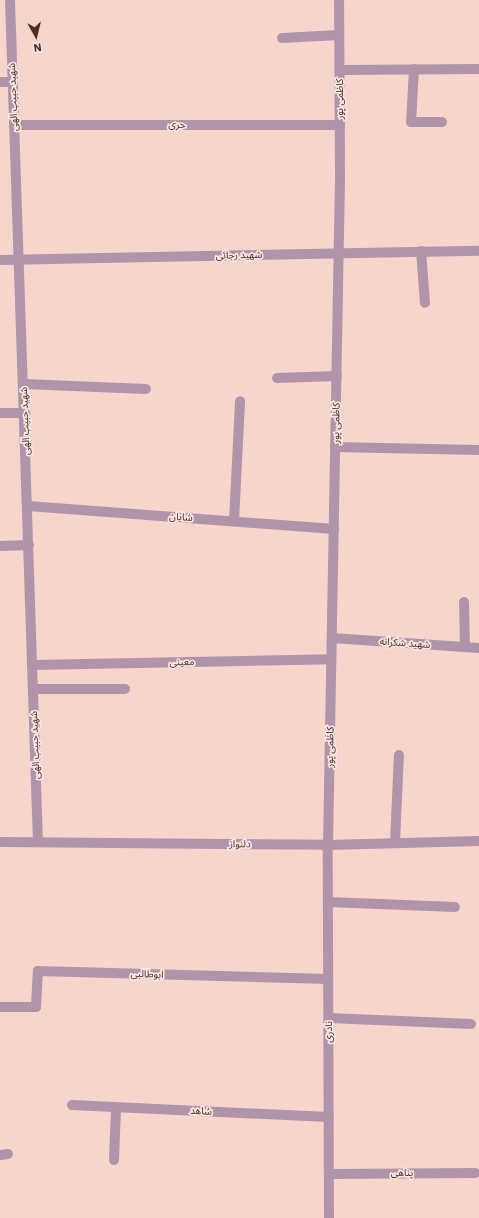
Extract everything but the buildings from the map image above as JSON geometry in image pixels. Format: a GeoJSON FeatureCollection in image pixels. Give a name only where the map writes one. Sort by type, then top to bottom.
{"type":"FeatureCollection","features":[{"type":"Feature","properties":{"kind":"street","name":"شهید حبیب الهی"},"geometry":{"type":"LineString","coordinates":[[10,0],[20,260],[38,842]]}},
{"type":"Feature","properties":{"kind":"street","name":"کاظمی پور"},"geometry":{"type":"LineString","coordinates":[[328,845],[339,252],[339,0]]}},
{"type":"Feature","properties":{"kind":"street"},"geometry":{"type":"LineString","coordinates":[[282,38],[339,35]]}},
{"type":"Feature","properties":{"kind":"street"},"geometry":{"type":"LineString","coordinates":[[414,69],[410,122],[442,122]]}},
{"type":"Feature","properties":{"kind":"street"},"geometry":{"type":"LineString","coordinates":[[340,70],[479,69]]}},
{"type":"Feature","properties":{"kind":"street"},"geometry":{"type":"LineString","coordinates":[[0,82],[13,82]]}},
{"type":"Feature","properties":{"kind":"street","name":"حری"},"geometry":{"type":"LineString","coordinates":[[15,126],[340,125]]}},
{"type":"Feature","properties":{"kind":"street"},"geometry":{"type":"LineString","coordinates":[[421,251],[425,303]]}},
{"type":"Feature","properties":{"kind":"street","name":"شهید رجائی"},"geometry":{"type":"LineString","coordinates":[[0,260],[339,252],[479,251]]}},
{"type":"Feature","properties":{"kind":"street"},"geometry":{"type":"LineString","coordinates":[[277,378],[337,376]]}},
{"type":"Feature","properties":{"kind":"street"},"geometry":{"type":"LineString","coordinates":[[24,384],[146,389]]}},
{"type":"Feature","properties":{"kind":"street"},"geometry":{"type":"LineString","coordinates":[[234,521],[240,401]]}},
{"type":"Feature","properties":{"kind":"street"},"geometry":{"type":"LineString","coordinates":[[0,413],[25,413]]}},
{"type":"Feature","properties":{"kind":"street"},"geometry":{"type":"LineString","coordinates":[[335,446],[479,450]]}},
{"type":"Feature","properties":{"kind":"street","name":"شایان"},"geometry":{"type":"LineString","coordinates":[[28,506],[334,529]]}},
{"type":"Feature","properties":{"kind":"street"},"geometry":{"type":"LineString","coordinates":[[0,546],[29,545]]}},
{"type":"Feature","properties":{"kind":"street"},"geometry":{"type":"LineString","coordinates":[[464,602],[465,647]]}},
{"type":"Feature","properties":{"kind":"street","name":"شهید شکرانه"},"geometry":{"type":"LineString","coordinates":[[332,638],[479,648]]}},
{"type":"Feature","properties":{"kind":"street","name":"معینی"},"geometry":{"type":"LineString","coordinates":[[32,665],[331,660]]}},
{"type":"Feature","properties":{"kind":"street"},"geometry":{"type":"LineString","coordinates":[[33,688],[125,689]]}},
{"type":"Feature","properties":{"kind":"street"},"geometry":{"type":"LineString","coordinates":[[394,842],[400,755]]}},
{"type":"Feature","properties":{"kind":"street","name":"دلنواز"},"geometry":{"type":"LineString","coordinates":[[0,842],[328,845],[394,842],[479,841]]}},
{"type":"Feature","properties":{"kind":"street","name":"نادری"},"geometry":{"type":"LineString","coordinates":[[328,845],[329,1218]]}},
{"type":"Feature","properties":{"kind":"street"},"geometry":{"type":"LineString","coordinates":[[328,902],[455,908]]}},
{"type":"Feature","properties":{"kind":"street","name":"ابوطالبی"},"geometry":{"type":"LineString","coordinates":[[0,1007],[36,1007],[38,971],[328,979]]}},
{"type":"Feature","properties":{"kind":"street"},"geometry":{"type":"LineString","coordinates":[[329,1018],[471,1024]]}},
{"type":"Feature","properties":{"kind":"street","name":"شاهد"},"geometry":{"type":"LineString","coordinates":[[72,1105],[329,1117]]}},
{"type":"Feature","properties":{"kind":"street"},"geometry":{"type":"LineString","coordinates":[[114,1160],[116,1107]]}},
{"type":"Feature","properties":{"kind":"street","name":"پناهی"},"geometry":{"type":"LineString","coordinates":[[329,1174],[476,1173]]}}]}
